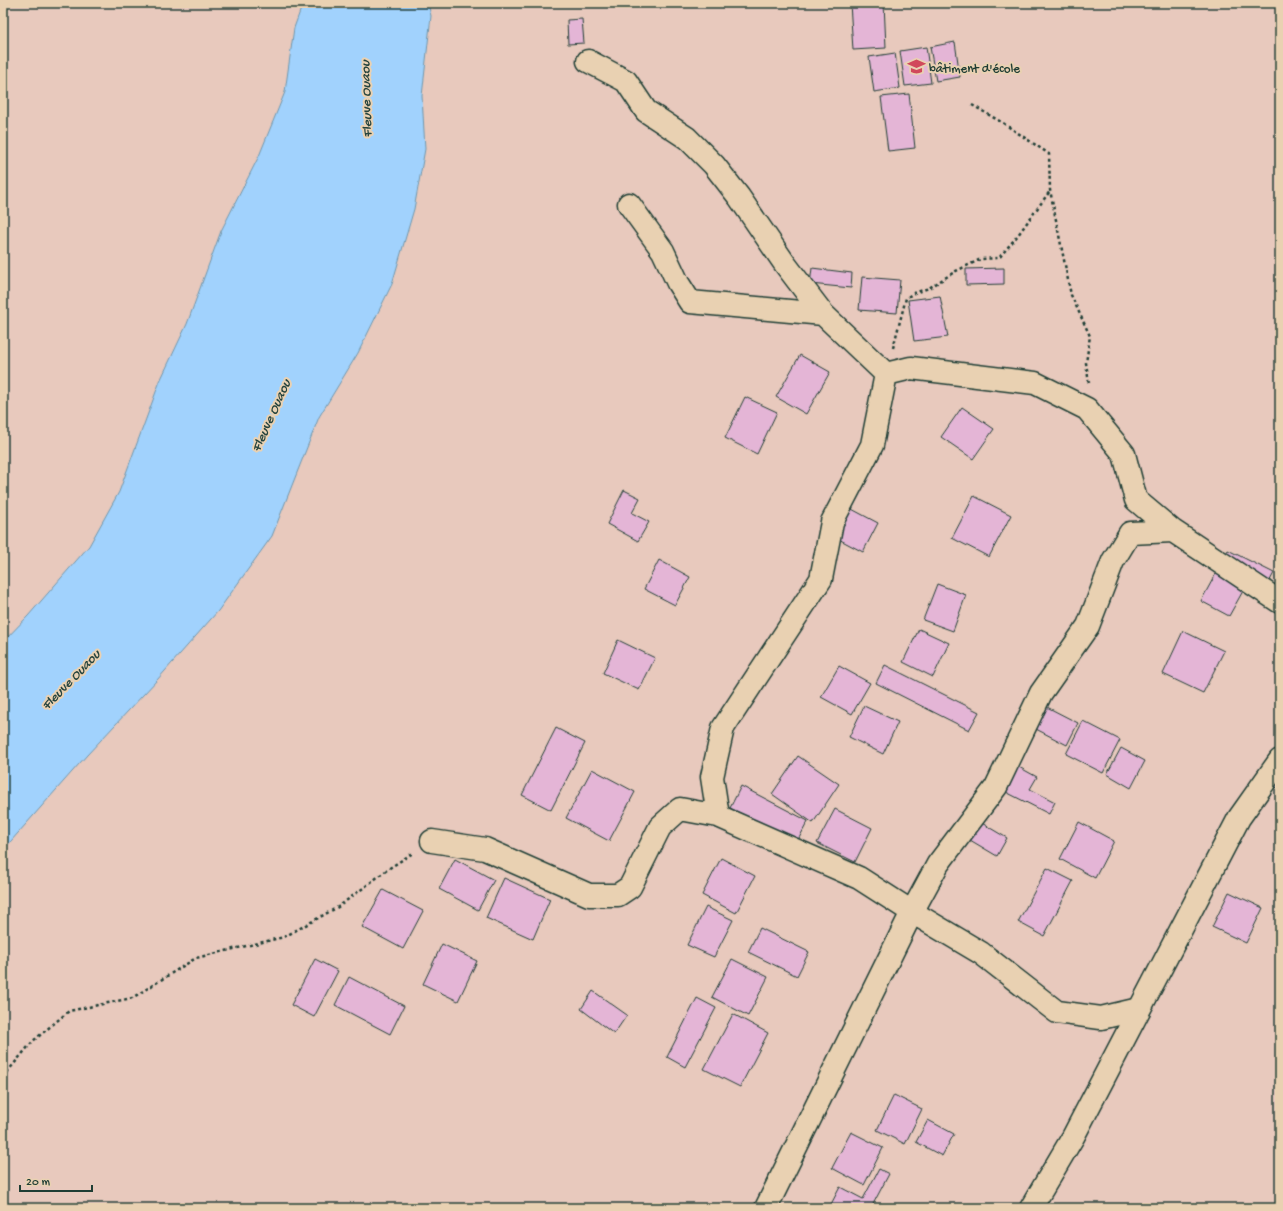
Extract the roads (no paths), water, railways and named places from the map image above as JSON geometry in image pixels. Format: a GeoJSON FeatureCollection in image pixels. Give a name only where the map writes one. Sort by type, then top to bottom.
{"type":"FeatureCollection","features":[{"type":"Feature","properties":{"kind":"street"},"geometry":{"type":"LineString","coordinates":[[588,61],[626,81],[646,112],[687,138],[714,165],[739,197],[785,264],[823,314],[886,374]]}},
{"type":"Feature","properties":{"kind":"street"},"geometry":{"type":"LineString","coordinates":[[629,204],[663,251],[678,283],[690,302],[823,314]]}},
{"type":"Feature","properties":{"kind":"street"},"geometry":{"type":"LineString","coordinates":[[766,1208],[912,912],[938,864],[996,787],[1041,692],[1088,626],[1113,561],[1130,533],[1136,500],[1124,454],[1087,409],[1035,383],[911,368],[886,374]]}},
{"type":"Feature","properties":{"kind":"street"},"geometry":{"type":"LineString","coordinates":[[718,816],[712,777],[723,728],[820,579],[832,522],[872,445],[886,374]]}},
{"type":"Feature","properties":{"kind":"street"},"geometry":{"type":"LineString","coordinates":[[1136,500],[1173,531],[1280,602]]}},
{"type":"Feature","properties":{"kind":"street"},"geometry":{"type":"LineString","coordinates":[[1130,533],[1173,531]]}},
{"type":"Feature","properties":{"kind":"street"},"geometry":{"type":"LineString","coordinates":[[1032,1208],[1073,1137],[1238,818],[1280,760]]}},
{"type":"Feature","properties":{"kind":"street"},"geometry":{"type":"LineString","coordinates":[[432,841],[485,849],[589,895],[618,895],[630,887],[660,827],[680,809],[718,816],[859,878],[912,912],[981,953],[1057,1012],[1101,1018],[1139,1009]]}},
{"type":"Feature","properties":{"kind":"water","name":"Fleuve Ouaou"},"geometry":{"type":"Polygon","coordinates":[[[303,3],[428,3],[431,16],[422,96],[425,149],[414,209],[392,284],[358,353],[319,417],[272,536],[218,611],[3,850],[3,642],[28,616],[89,546],[119,492],[160,381],[187,324],[221,231],[259,156],[285,92],[294,28],[303,3]]]}},
{"type":"Feature","properties":{"kind":"place","name":"bâtiment d'école"},"geometry":{"type":"Point","coordinates":[916,67]}}]}
